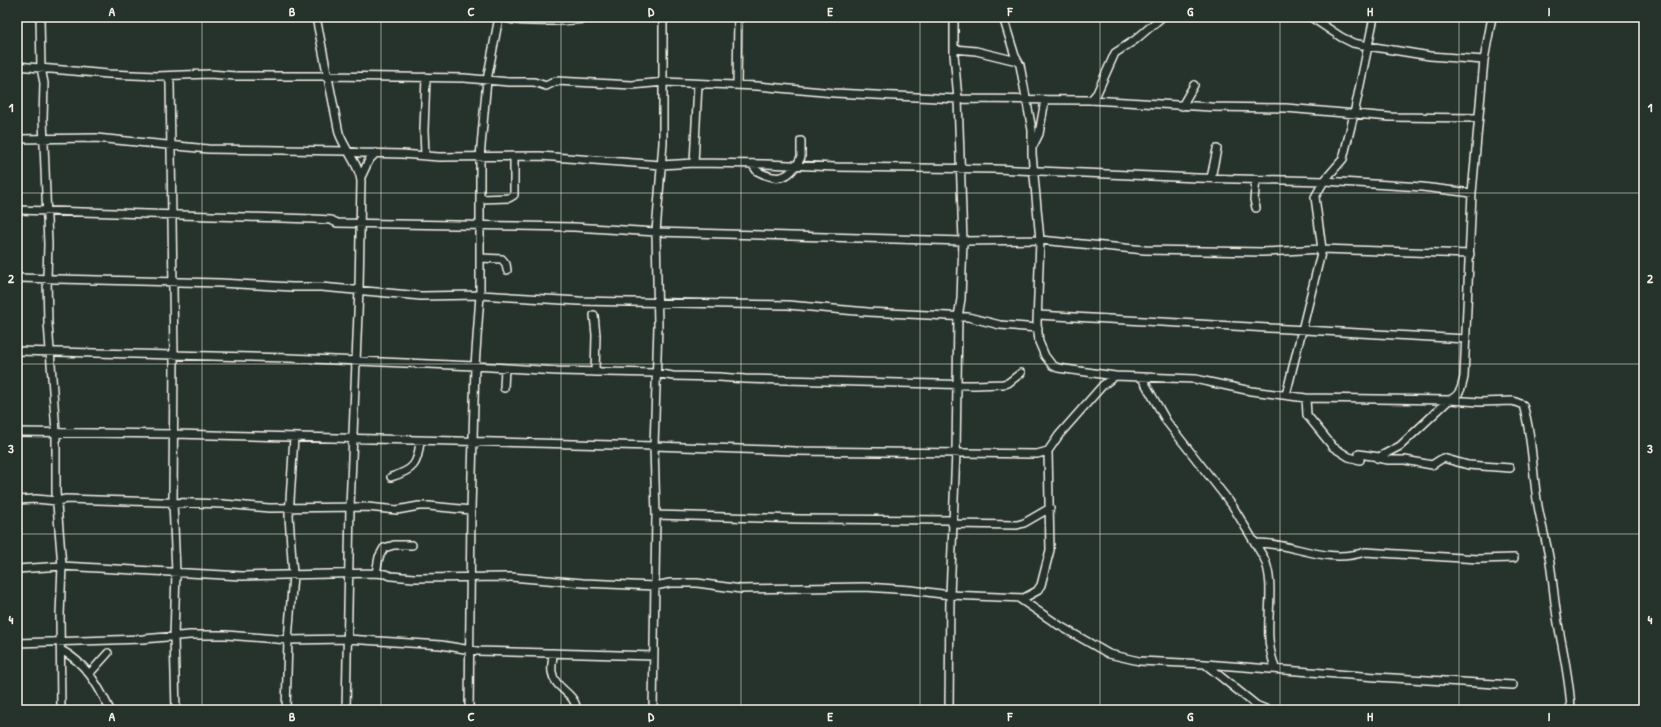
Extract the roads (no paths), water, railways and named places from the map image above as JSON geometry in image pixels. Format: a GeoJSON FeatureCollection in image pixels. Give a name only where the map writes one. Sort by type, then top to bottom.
{"type":"FeatureCollection","features":[{"type":"Feature","properties":{"kind":"street"},"geometry":{"type":"LineString","coordinates":[[40,17],[41,68],[44,83],[44,139],[48,244],[47,278],[50,352],[56,432],[57,501],[62,566],[60,641],[61,710]]}},
{"type":"Feature","properties":{"kind":"street"},"geometry":{"type":"LineString","coordinates":[[316,17],[339,133],[346,151],[356,165],[361,177],[359,290],[350,507],[346,710]]}},
{"type":"Feature","properties":{"kind":"street"},"geometry":{"type":"LineString","coordinates":[[469,710],[470,577],[475,366],[480,295],[480,157],[487,80],[500,17],[522,20],[594,17]]}},
{"type":"Feature","properties":{"kind":"street"},"geometry":{"type":"LineString","coordinates":[[653,710],[656,515],[654,446],[658,302],[656,232],[664,143],[663,17]]}},
{"type":"Feature","properties":{"kind":"street"},"geometry":{"type":"LineString","coordinates":[[737,86],[738,17]]}},
{"type":"Feature","properties":{"kind":"street"},"geometry":{"type":"LineString","coordinates":[[950,710],[950,595],[956,452],[958,317],[961,299],[962,241],[954,17]]}},
{"type":"Feature","properties":{"kind":"street"},"geometry":{"type":"LineString","coordinates":[[1003,17],[1017,61],[1020,65],[1032,130],[1032,149],[1040,240],[1038,328],[1041,350],[1052,365],[1058,368],[1115,376],[1195,380],[1251,391],[1306,398],[1449,400],[1480,402],[1513,401],[1522,404],[1527,420],[1532,448],[1537,499],[1549,557],[1570,689],[1571,710]]}},
{"type":"Feature","properties":{"kind":"street"},"geometry":{"type":"LineString","coordinates":[[1091,100],[1096,93],[1115,53],[1135,40],[1162,17]]}},
{"type":"Feature","properties":{"kind":"street"},"geometry":{"type":"LineString","coordinates":[[1311,17],[1347,40],[1368,46],[1430,56],[1484,60]]}},
{"type":"Feature","properties":{"kind":"street"},"geometry":{"type":"LineString","coordinates":[[1286,396],[1322,249],[1315,197],[1324,181],[1343,159],[1374,17]]}},
{"type":"Feature","properties":{"kind":"street"},"geometry":{"type":"LineString","coordinates":[[1359,454],[1379,457],[1400,446],[1449,400],[1457,395],[1461,389],[1464,377],[1472,193],[1484,60],[1492,17]]}},
{"type":"Feature","properties":{"kind":"street"},"geometry":{"type":"LineString","coordinates":[[954,49],[976,51],[1017,61]]}},
{"type":"Feature","properties":{"kind":"street"},"geometry":{"type":"LineString","coordinates":[[17,66],[108,74],[168,76],[209,74],[236,76],[426,77],[534,82],[546,86],[556,82],[632,85],[664,82],[958,99],[1091,100],[1182,106],[1286,108],[1390,117],[1479,118]]}},
{"type":"Feature","properties":{"kind":"street"},"geometry":{"type":"LineString","coordinates":[[168,76],[170,83],[173,215],[173,502],[176,572],[174,637],[176,710]]}},
{"type":"Feature","properties":{"kind":"street"},"geometry":{"type":"LineString","coordinates":[[425,155],[424,130],[426,77]]}},
{"type":"Feature","properties":{"kind":"street"},"geometry":{"type":"LineString","coordinates":[[694,163],[698,84]]}},
{"type":"Feature","properties":{"kind":"street"},"geometry":{"type":"LineString","coordinates":[[1182,106],[1194,85]]}},
{"type":"Feature","properties":{"kind":"street"},"geometry":{"type":"LineString","coordinates":[[1032,149],[1039,134],[1045,100]]}},
{"type":"Feature","properties":{"kind":"street"},"geometry":{"type":"LineString","coordinates":[[17,138],[96,138],[208,149],[346,151],[357,153],[480,157],[540,156],[661,165],[694,163],[1034,170],[1211,178],[1324,181],[1422,187],[1472,193]]}},
{"type":"Feature","properties":{"kind":"street"},"geometry":{"type":"LineString","coordinates":[[752,164],[757,171],[779,178],[788,175],[801,157],[801,141]]}},
{"type":"Feature","properties":{"kind":"street"},"geometry":{"type":"LineString","coordinates":[[1211,178],[1218,149]]}},
{"type":"Feature","properties":{"kind":"street"},"geometry":{"type":"LineString","coordinates":[[361,177],[369,160],[376,153]]}},
{"type":"Feature","properties":{"kind":"street"},"geometry":{"type":"LineString","coordinates":[[480,198],[509,198],[514,195],[514,157]]}},
{"type":"Feature","properties":{"kind":"street"},"geometry":{"type":"LineString","coordinates":[[1256,179],[1254,200],[1256,208]]}},
{"type":"Feature","properties":{"kind":"street"},"geometry":{"type":"LineString","coordinates":[[17,210],[313,219],[331,220],[337,223],[574,227],[656,232],[962,241],[1040,240],[1145,250],[1263,252],[1322,249],[1470,254]]}},
{"type":"Feature","properties":{"kind":"street"},"geometry":{"type":"LineString","coordinates":[[480,258],[502,259],[506,264],[507,270]]}},
{"type":"Feature","properties":{"kind":"street"},"geometry":{"type":"LineString","coordinates":[[17,278],[321,287],[421,296],[480,295],[579,301],[788,305],[868,312],[972,318],[1000,325],[1038,328]]}},
{"type":"Feature","properties":{"kind":"street"},"geometry":{"type":"LineString","coordinates":[[594,315],[596,335],[595,372]]}},
{"type":"Feature","properties":{"kind":"street"},"geometry":{"type":"LineString","coordinates":[[1038,315],[1466,339]]}},
{"type":"Feature","properties":{"kind":"street"},"geometry":{"type":"LineString","coordinates":[[17,351],[242,356],[595,372],[655,373],[673,376],[745,379],[956,385],[1003,384],[1008,383],[1021,373]]}},
{"type":"Feature","properties":{"kind":"street"},"geometry":{"type":"LineString","coordinates":[[504,388],[505,368]]}},
{"type":"Feature","properties":{"kind":"street"},"geometry":{"type":"LineString","coordinates":[[17,569],[62,566],[242,576],[376,573],[414,578],[511,577],[583,583],[655,586],[674,582],[708,584],[725,588],[741,589],[865,587],[911,590],[950,595],[1020,598],[1032,595],[1041,585],[1050,550],[1048,451],[1059,435],[1103,385],[1115,376]]}},
{"type":"Feature","properties":{"kind":"street"},"geometry":{"type":"LineString","coordinates":[[1142,378],[1167,422],[1232,505],[1268,567],[1270,585],[1269,638],[1270,652],[1275,668]]}},
{"type":"Feature","properties":{"kind":"street"},"geometry":{"type":"LineString","coordinates":[[1306,398],[1307,415],[1332,447],[1349,457],[1360,460],[1359,454]]}},
{"type":"Feature","properties":{"kind":"street"},"geometry":{"type":"LineString","coordinates":[[17,432],[174,434],[796,451],[1037,454],[1048,451]]}},
{"type":"Feature","properties":{"kind":"street"},"geometry":{"type":"LineString","coordinates":[[286,710],[288,640],[293,575],[289,529],[294,437]]}},
{"type":"Feature","properties":{"kind":"street"},"geometry":{"type":"LineString","coordinates":[[391,477],[408,471],[415,464],[418,458],[420,441]]}},
{"type":"Feature","properties":{"kind":"street"},"geometry":{"type":"LineString","coordinates":[[1359,454],[1388,460],[1405,460],[1432,465],[1443,458],[1468,465],[1510,468]]}},
{"type":"Feature","properties":{"kind":"street"},"geometry":{"type":"LineString","coordinates":[[17,500],[36,499],[57,501],[173,502],[290,509],[350,507],[397,510],[416,506],[429,506],[472,510]]}},
{"type":"Feature","properties":{"kind":"street"},"geometry":{"type":"LineString","coordinates":[[656,515],[1017,525],[1024,523],[1050,508]]}},
{"type":"Feature","properties":{"kind":"street"},"geometry":{"type":"LineString","coordinates":[[1255,543],[1266,543],[1324,556],[1354,556],[1365,552],[1478,559],[1514,558]]}},
{"type":"Feature","properties":{"kind":"street"},"geometry":{"type":"LineString","coordinates":[[376,573],[379,557],[384,548],[394,545],[412,545]]}},
{"type":"Feature","properties":{"kind":"street"},"geometry":{"type":"LineString","coordinates":[[1020,598],[1060,626],[1109,654],[1139,661],[1275,668],[1376,677],[1513,685]]}},
{"type":"Feature","properties":{"kind":"street"},"geometry":{"type":"LineString","coordinates":[[17,643],[174,637],[190,635],[226,635],[288,640],[348,639],[441,645],[470,650],[654,656]]}},
{"type":"Feature","properties":{"kind":"street"},"geometry":{"type":"LineString","coordinates":[[61,650],[71,655],[90,673],[100,688],[110,710]]}},
{"type":"Feature","properties":{"kind":"street"},"geometry":{"type":"LineString","coordinates":[[90,673],[108,653]]}},
{"type":"Feature","properties":{"kind":"street"},"geometry":{"type":"LineString","coordinates":[[553,653],[552,669],[554,679],[573,698],[577,710]]}},
{"type":"Feature","properties":{"kind":"street"},"geometry":{"type":"LineString","coordinates":[[1205,664],[1256,705],[1268,710]]}}]}
